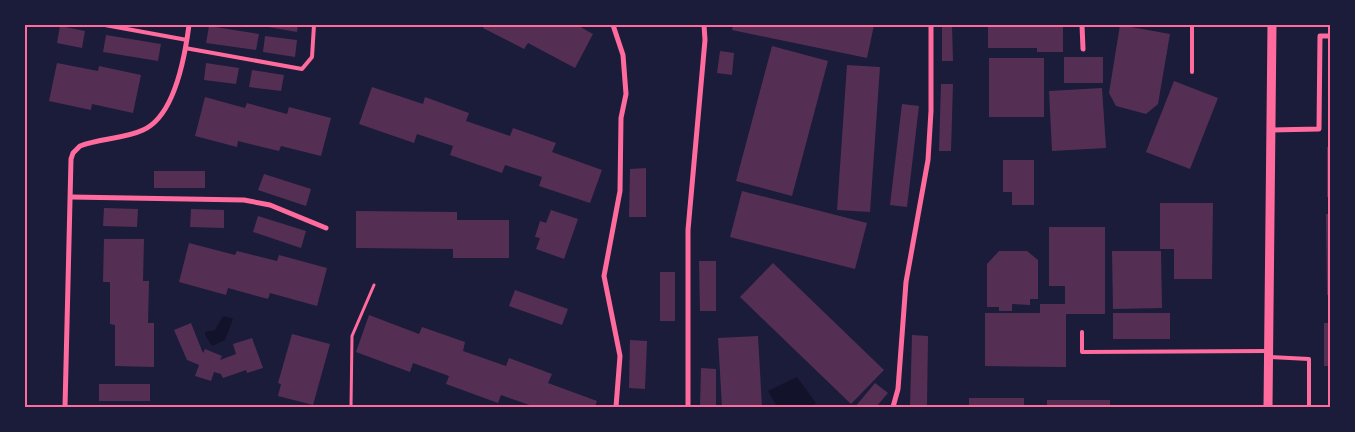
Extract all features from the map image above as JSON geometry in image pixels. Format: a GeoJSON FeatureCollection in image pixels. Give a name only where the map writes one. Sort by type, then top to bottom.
{"type":"FeatureCollection","features":[{"type":"Feature","properties":{"kind":"street"},"geometry":{"type":"LineString","coordinates":[[65,407],[71,159],[76,149],[85,144],[142,131],[161,117],[175,88],[189,25]]}},
{"type":"Feature","properties":{"kind":"street"},"geometry":{"type":"LineString","coordinates":[[613,25],[624,55],[626,94],[621,118],[620,191],[604,276],[620,356],[616,407]]}},
{"type":"Feature","properties":{"kind":"street"},"geometry":{"type":"LineString","coordinates":[[688,407],[688,230],[705,40],[704,25]]}},
{"type":"Feature","properties":{"kind":"street"},"geometry":{"type":"LineString","coordinates":[[893,407],[898,389],[906,282],[928,160],[931,111],[930,25]]}},
{"type":"Feature","properties":{"kind":"street"},"geometry":{"type":"LineString","coordinates":[[1082,25],[1083,48]]}},
{"type":"Feature","properties":{"kind":"street"},"geometry":{"type":"LineString","coordinates":[[1268,407],[1272,25]]}},
{"type":"Feature","properties":{"kind":"street"},"geometry":{"type":"LineString","coordinates":[[1271,130],[1319,129],[1320,36],[1330,36]]}},
{"type":"Feature","properties":{"kind":"street"},"geometry":{"type":"LineString","coordinates":[[71,198],[244,200],[270,205],[326,228]]}},
{"type":"Feature","properties":{"kind":"lane"},"geometry":{"type":"LineString","coordinates":[[105,25],[187,40]]}},
{"type":"Feature","properties":{"kind":"lane"},"geometry":{"type":"LineString","coordinates":[[185,48],[302,69],[312,57],[314,25]]}},
{"type":"Feature","properties":{"kind":"lane"},"geometry":{"type":"LineString","coordinates":[[1192,25],[1192,72]]}},
{"type":"Feature","properties":{"kind":"lane"},"geometry":{"type":"LineString","coordinates":[[1082,332],[1082,352],[1268,354],[1310,359],[1309,407]]}},
{"type":"Feature","properties":{"kind":"path"},"geometry":{"type":"LineString","coordinates":[[351,407],[352,336],[374,285]]}},
{"type":"Feature","properties":{"kind":"shaded area"},"geometry":{"type":"Polygon","coordinates":[[[223,316],[233,319],[225,340],[212,346],[205,332],[215,330],[223,316]]]}},
{"type":"Feature","properties":{"kind":"shaded area"},"geometry":{"type":"Polygon","coordinates":[[[797,377],[816,403],[809,407],[777,407],[768,391],[797,377]]]}},
{"type":"Feature","properties":{"kind":"building"},"geometry":{"type":"Polygon","coordinates":[[[257,25],[298,25],[297,32],[257,25]]]}},
{"type":"Feature","properties":{"kind":"building"},"geometry":{"type":"Polygon","coordinates":[[[485,25],[577,25],[593,34],[575,68],[528,43],[524,49],[483,28],[485,25]]]}},
{"type":"Feature","properties":{"kind":"building"},"geometry":{"type":"Polygon","coordinates":[[[733,25],[874,25],[867,58],[732,30],[733,25]]]}},
{"type":"Feature","properties":{"kind":"building"},"geometry":{"type":"Polygon","coordinates":[[[942,25],[952,25],[953,61],[942,61],[942,25]]]}},
{"type":"Feature","properties":{"kind":"building"},"geometry":{"type":"Polygon","coordinates":[[[988,25],[1063,25],[1063,52],[1037,52],[1037,48],[988,48],[988,25]]]}},
{"type":"Feature","properties":{"kind":"building"},"geometry":{"type":"Polygon","coordinates":[[[1120,25],[1170,34],[1158,104],[1146,114],[1116,106],[1109,93],[1120,25]]]}},
{"type":"Feature","properties":{"kind":"building"},"geometry":{"type":"Polygon","coordinates":[[[60,26],[85,31],[82,48],[57,43],[60,26]]]}},
{"type":"Feature","properties":{"kind":"building"},"geometry":{"type":"Polygon","coordinates":[[[209,26],[259,34],[256,50],[206,43],[209,26]]]}},
{"type":"Feature","properties":{"kind":"building"},"geometry":{"type":"Polygon","coordinates":[[[106,35],[161,44],[158,61],[103,52],[106,35]]]}},
{"type":"Feature","properties":{"kind":"building"},"geometry":{"type":"Polygon","coordinates":[[[265,36],[297,40],[295,57],[263,52],[265,36]]]}},
{"type":"Feature","properties":{"kind":"building"},"geometry":{"type":"Polygon","coordinates":[[[772,46],[828,61],[792,196],[736,181],[772,46]]]}},
{"type":"Feature","properties":{"kind":"building"},"geometry":{"type":"Polygon","coordinates":[[[720,51],[734,53],[732,75],[717,73],[720,51]]]}},
{"type":"Feature","properties":{"kind":"building"},"geometry":{"type":"Polygon","coordinates":[[[1064,57],[1103,57],[1103,83],[1064,83],[1064,57]]]}},
{"type":"Feature","properties":{"kind":"building"},"geometry":{"type":"Polygon","coordinates":[[[25,58],[27,58],[27,100],[25,100],[25,58]]]}},
{"type":"Feature","properties":{"kind":"building"},"geometry":{"type":"Polygon","coordinates":[[[989,58],[1044,58],[1044,117],[989,117],[989,58]]]}},
{"type":"Feature","properties":{"kind":"building"},"geometry":{"type":"Polygon","coordinates":[[[57,63],[98,71],[99,66],[141,75],[133,113],[92,104],[91,110],[49,101],[57,63]]]}},
{"type":"Feature","properties":{"kind":"building"},"geometry":{"type":"Polygon","coordinates":[[[206,63],[239,68],[236,84],[204,80],[206,63]]]}},
{"type":"Feature","properties":{"kind":"building"},"geometry":{"type":"Polygon","coordinates":[[[847,65],[880,67],[870,212],[837,210],[847,65]]]}},
{"type":"Feature","properties":{"kind":"building"},"geometry":{"type":"Polygon","coordinates":[[[252,70],[284,75],[281,91],[249,87],[252,70]]]}},
{"type":"Feature","properties":{"kind":"building"},"geometry":{"type":"Polygon","coordinates":[[[1174,81],[1218,98],[1190,169],[1146,152],[1174,81]]]}},
{"type":"Feature","properties":{"kind":"building"},"geometry":{"type":"Polygon","coordinates":[[[941,84],[953,84],[951,151],[939,151],[941,84]]]}},
{"type":"Feature","properties":{"kind":"building"},"geometry":{"type":"Polygon","coordinates":[[[372,87],[423,104],[425,97],[469,113],[466,121],[510,136],[513,128],[556,143],[552,152],[602,170],[590,203],[539,186],[542,177],[505,165],[502,173],[450,155],[453,146],[417,134],[414,143],[359,124],[372,87]]]}},
{"type":"Feature","properties":{"kind":"building"},"geometry":{"type":"Polygon","coordinates":[[[1102,88],[1106,148],[1052,151],[1049,91],[1102,88]]]}},
{"type":"Feature","properties":{"kind":"building"},"geometry":{"type":"Polygon","coordinates":[[[205,97],[245,108],[247,103],[287,114],[289,107],[331,118],[321,156],[281,146],[279,151],[238,141],[237,147],[195,136],[205,97]]]}},
{"type":"Feature","properties":{"kind":"building"},"geometry":{"type":"Polygon","coordinates":[[[902,104],[919,106],[907,207],[890,205],[902,104]]]}},
{"type":"Feature","properties":{"kind":"building"},"geometry":{"type":"Polygon","coordinates":[[[1327,147],[1330,147],[1330,197],[1327,197],[1327,147]]]}},
{"type":"Feature","properties":{"kind":"building"},"geometry":{"type":"Polygon","coordinates":[[[1003,160],[1034,160],[1034,205],[1012,205],[1012,192],[1003,192],[1003,160]]]}},
{"type":"Feature","properties":{"kind":"building"},"geometry":{"type":"Polygon","coordinates":[[[646,168],[646,217],[629,217],[630,169],[646,168]]]}},
{"type":"Feature","properties":{"kind":"building"},"geometry":{"type":"Polygon","coordinates":[[[154,171],[205,171],[205,188],[154,188],[154,171]]]}},
{"type":"Feature","properties":{"kind":"building"},"geometry":{"type":"Polygon","coordinates":[[[264,174],[311,189],[306,206],[258,190],[264,174]]]}},
{"type":"Feature","properties":{"kind":"building"},"geometry":{"type":"Polygon","coordinates":[[[742,191],[867,223],[855,269],[730,237],[742,191]]]}},
{"type":"Feature","properties":{"kind":"building"},"geometry":{"type":"Polygon","coordinates":[[[1160,203],[1213,203],[1212,279],[1174,279],[1174,249],[1160,249],[1160,203]]]}},
{"type":"Feature","properties":{"kind":"building"},"geometry":{"type":"Polygon","coordinates":[[[104,208],[138,209],[137,227],[103,226],[104,208]]]}},
{"type":"Feature","properties":{"kind":"building"},"geometry":{"type":"Polygon","coordinates":[[[191,209],[224,210],[224,228],[190,227],[191,209]]]}},
{"type":"Feature","properties":{"kind":"building"},"geometry":{"type":"Polygon","coordinates":[[[551,210],[578,219],[564,259],[536,249],[540,238],[535,237],[540,221],[546,223],[551,210]]]}},
{"type":"Feature","properties":{"kind":"building"},"geometry":{"type":"Polygon","coordinates":[[[356,211],[457,212],[457,220],[509,220],[509,258],[453,258],[453,249],[356,248],[356,211]]]}},
{"type":"Feature","properties":{"kind":"building"},"geometry":{"type":"Polygon","coordinates":[[[1326,214],[1330,214],[1330,295],[1327,295],[1326,214]]]}},
{"type":"Feature","properties":{"kind":"building"},"geometry":{"type":"Polygon","coordinates":[[[258,216],[306,231],[301,248],[253,232],[258,216]]]}},
{"type":"Feature","properties":{"kind":"building"},"geometry":{"type":"Polygon","coordinates":[[[1049,227],[1105,227],[1105,314],[1066,314],[1066,367],[985,366],[985,313],[1040,313],[1040,304],[1065,304],[1065,286],[1049,286],[1049,227]]]}},
{"type":"Feature","properties":{"kind":"building"},"geometry":{"type":"Polygon","coordinates":[[[104,239],[144,239],[143,281],[149,281],[148,323],[154,323],[154,367],[115,366],[115,325],[110,324],[110,282],[103,282],[104,239]]]}},
{"type":"Feature","properties":{"kind":"building"},"geometry":{"type":"Polygon","coordinates":[[[189,243],[235,255],[237,251],[277,261],[279,255],[327,268],[317,306],[270,293],[268,299],[228,288],[226,295],[179,282],[189,243]]]}},
{"type":"Feature","properties":{"kind":"building"},"geometry":{"type":"Polygon","coordinates":[[[999,251],[1027,251],[1038,260],[1038,299],[1030,299],[1030,305],[1012,304],[1012,311],[999,311],[999,307],[987,307],[987,264],[999,251]]]}},
{"type":"Feature","properties":{"kind":"building"},"geometry":{"type":"Polygon","coordinates":[[[1112,251],[1161,251],[1162,308],[1113,309],[1112,251]]]}},
{"type":"Feature","properties":{"kind":"building"},"geometry":{"type":"Polygon","coordinates":[[[699,261],[716,261],[716,311],[700,311],[699,261]]]}},
{"type":"Feature","properties":{"kind":"building"},"geometry":{"type":"Polygon","coordinates":[[[773,263],[884,370],[851,404],[740,297],[773,263]]]}},
{"type":"Feature","properties":{"kind":"building"},"geometry":{"type":"Polygon","coordinates":[[[660,272],[675,272],[675,321],[660,321],[660,272]]]}},
{"type":"Feature","properties":{"kind":"building"},"geometry":{"type":"Polygon","coordinates":[[[515,290],[568,309],[562,325],[509,306],[515,290]]]}},
{"type":"Feature","properties":{"kind":"building"},"geometry":{"type":"Polygon","coordinates":[[[1113,313],[1170,313],[1170,339],[1113,339],[1113,313]]]}},
{"type":"Feature","properties":{"kind":"building"},"geometry":{"type":"Polygon","coordinates":[[[369,315],[419,334],[422,327],[465,342],[463,351],[506,366],[509,358],[552,374],[548,383],[597,401],[595,407],[535,407],[501,395],[498,403],[446,384],[449,376],[413,363],[410,372],[356,352],[369,315]]]}},
{"type":"Feature","properties":{"kind":"building"},"geometry":{"type":"Polygon","coordinates":[[[191,323],[203,353],[205,349],[222,356],[220,360],[236,354],[233,344],[252,338],[263,368],[247,373],[246,370],[223,378],[221,374],[214,372],[211,381],[195,376],[199,365],[187,360],[174,330],[191,323]]]}},
{"type":"Feature","properties":{"kind":"building"},"geometry":{"type":"Polygon","coordinates":[[[1324,323],[1330,323],[1330,366],[1324,366],[1324,323]]]}},
{"type":"Feature","properties":{"kind":"building"},"geometry":{"type":"Polygon","coordinates":[[[292,334],[330,344],[313,405],[278,396],[281,384],[278,383],[292,334]]]}},
{"type":"Feature","properties":{"kind":"building"},"geometry":{"type":"Polygon","coordinates":[[[912,335],[928,336],[927,407],[910,407],[912,335]]]}},
{"type":"Feature","properties":{"kind":"building"},"geometry":{"type":"Polygon","coordinates":[[[758,336],[762,407],[722,407],[718,338],[758,336]]]}},
{"type":"Feature","properties":{"kind":"building"},"geometry":{"type":"Polygon","coordinates":[[[630,340],[647,341],[645,389],[629,388],[630,340]]]}},
{"type":"Feature","properties":{"kind":"building"},"geometry":{"type":"Polygon","coordinates":[[[701,368],[716,369],[716,407],[700,407],[701,368]]]}},
{"type":"Feature","properties":{"kind":"building"},"geometry":{"type":"Polygon","coordinates":[[[875,383],[888,393],[876,407],[855,407],[875,383]]]}},
{"type":"Feature","properties":{"kind":"building"},"geometry":{"type":"Polygon","coordinates":[[[99,384],[150,384],[150,401],[99,401],[99,384]]]}},
{"type":"Feature","properties":{"kind":"building"},"geometry":{"type":"Polygon","coordinates":[[[969,398],[1024,398],[1024,407],[969,407],[969,398]]]}},
{"type":"Feature","properties":{"kind":"building"},"geometry":{"type":"Polygon","coordinates":[[[1047,400],[1110,400],[1110,407],[1047,407],[1047,400]]]}}]}
